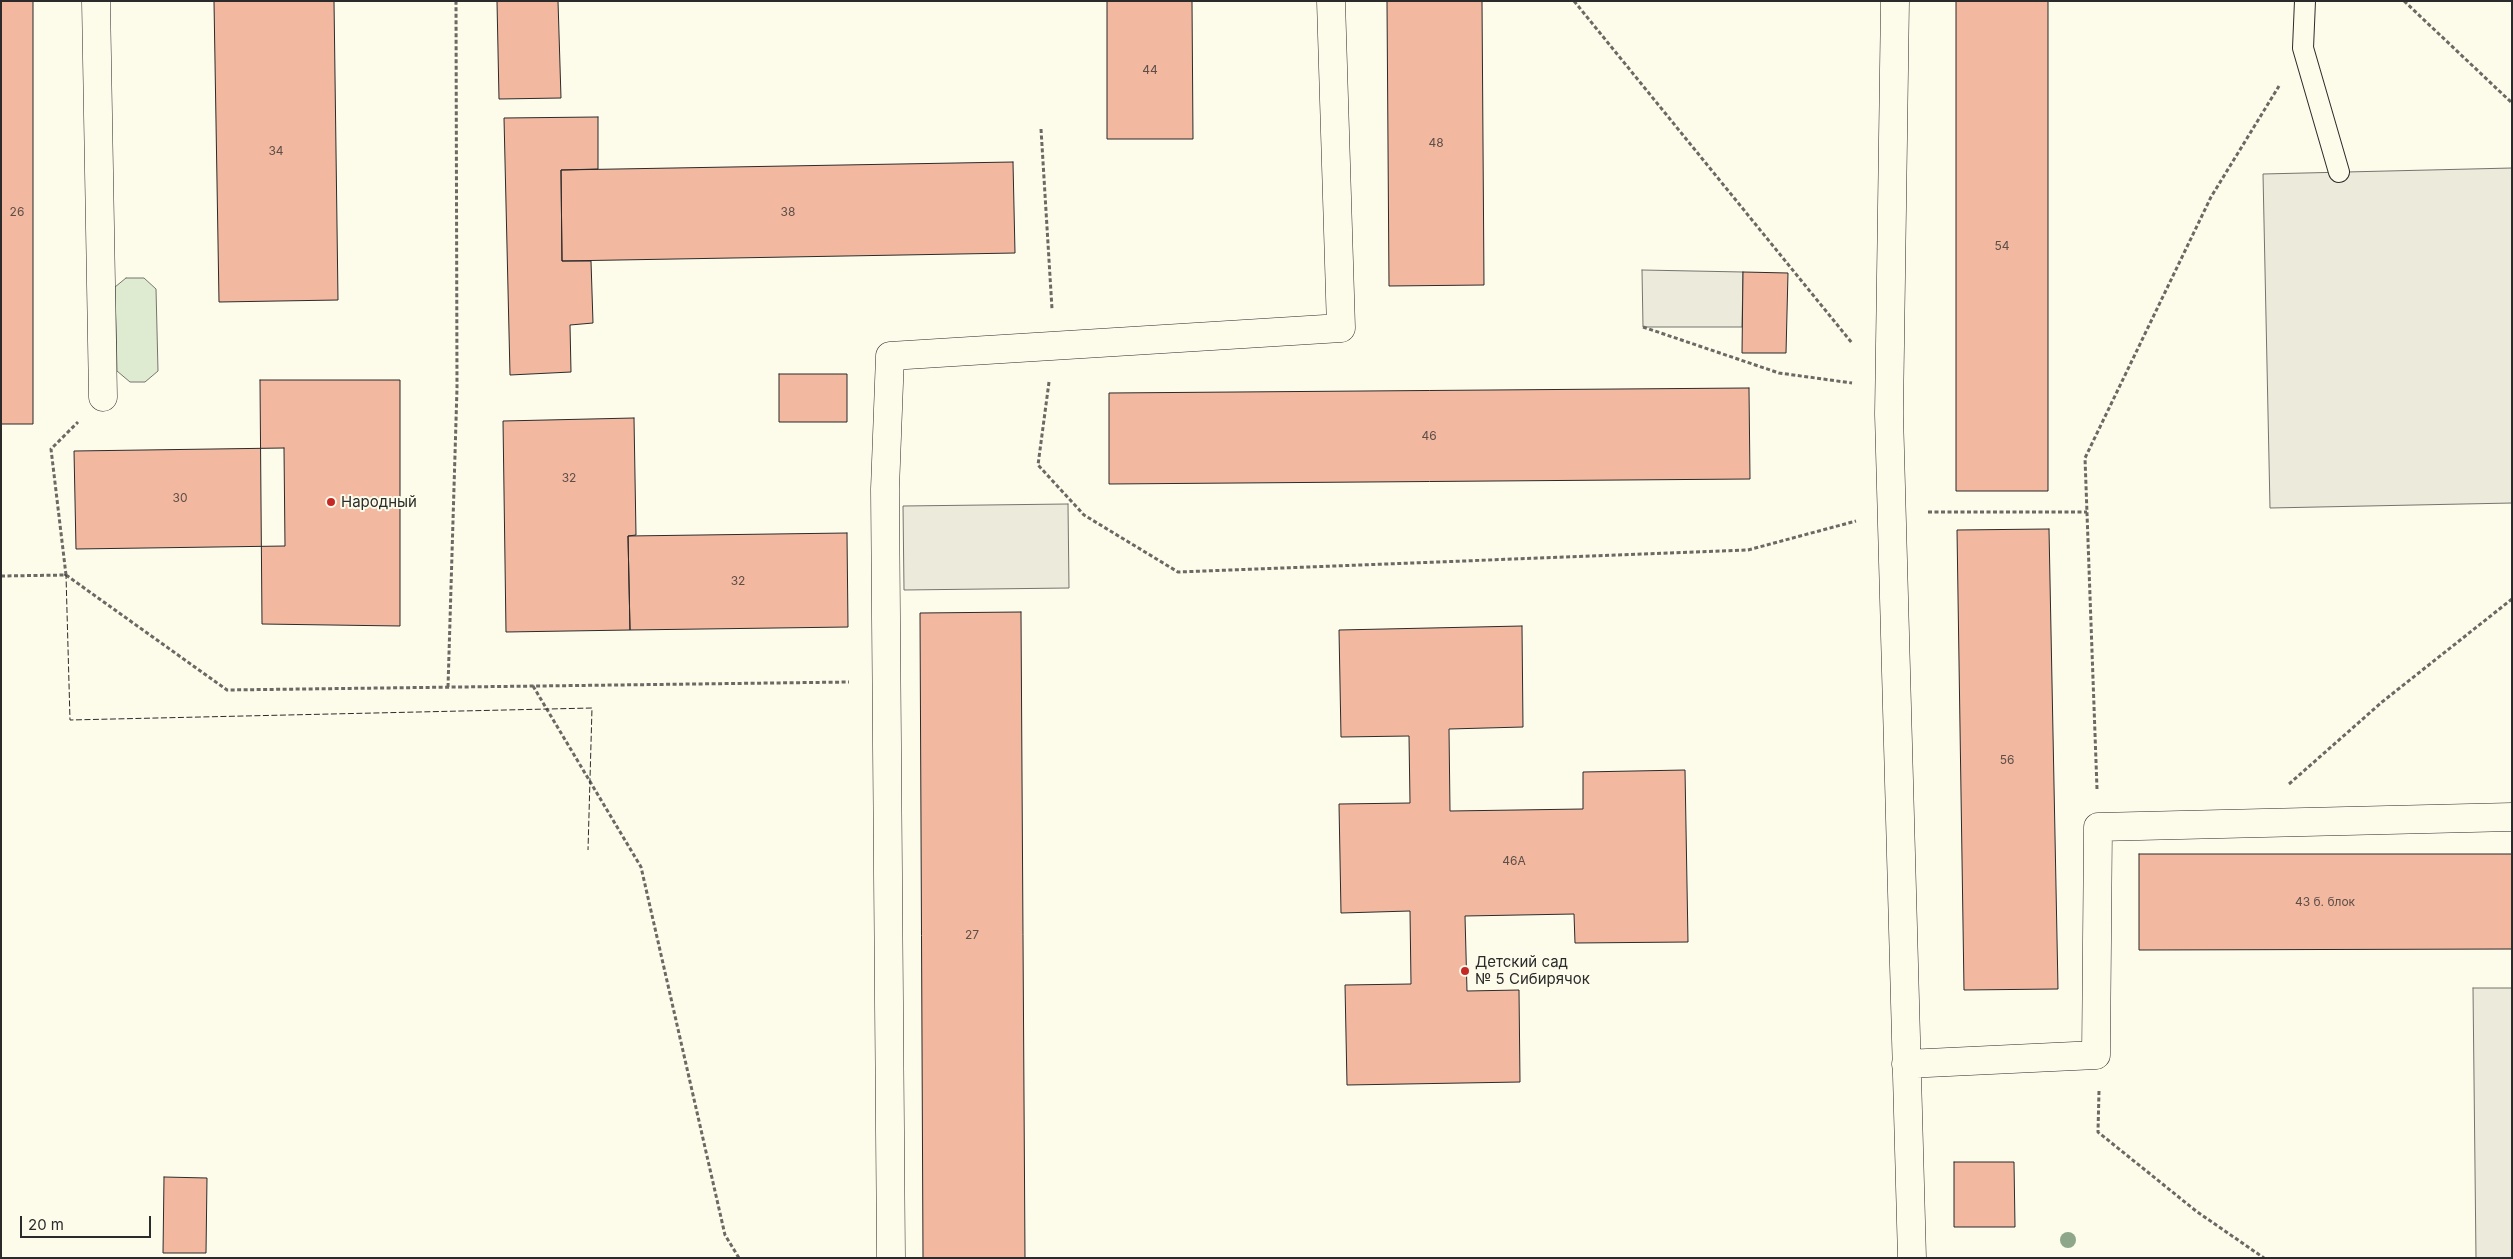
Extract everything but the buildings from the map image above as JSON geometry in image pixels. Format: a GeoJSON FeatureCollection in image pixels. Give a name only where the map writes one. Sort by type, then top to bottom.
{"type":"FeatureCollection","features":[{"type":"Feature","properties":{"kind":"street"},"geometry":{"type":"LineString","coordinates":[[96,1],[103,397]]}},
{"type":"Feature","properties":{"kind":"street"},"geometry":{"type":"LineString","coordinates":[[891,1258],[885,489],[890,356],[1341,328],[1331,1]]}},
{"type":"Feature","properties":{"kind":"street"},"geometry":{"type":"LineString","coordinates":[[1895,1],[1889,388],[1912,1258]]}},
{"type":"Feature","properties":{"kind":"street"},"geometry":{"type":"LineString","coordinates":[[1906,1064],[2096,1055],[2098,827],[2512,817]]}},
{"type":"Feature","properties":{"kind":"lane"},"geometry":{"type":"LineString","coordinates":[[2305,1],[2303,48],[2339,172]]}},
{"type":"Feature","properties":{"kind":"path"},"geometry":{"type":"LineString","coordinates":[[448,687],[457,388],[456,1]]}},
{"type":"Feature","properties":{"kind":"path"},"geometry":{"type":"LineString","coordinates":[[1574,1],[1889,388]]}},
{"type":"Feature","properties":{"kind":"path"},"geometry":{"type":"LineString","coordinates":[[2404,1],[2512,103]]}},
{"type":"Feature","properties":{"kind":"path"},"geometry":{"type":"LineString","coordinates":[[2098,827],[2085,458],[2211,197],[2303,48]]}},
{"type":"Feature","properties":{"kind":"path"},"geometry":{"type":"LineString","coordinates":[[1041,129],[1054,345],[1038,466],[1084,515],[1178,572],[1748,550],[1891,512],[2088,512]]}},
{"type":"Feature","properties":{"kind":"path"},"geometry":{"type":"LineString","coordinates":[[1643,327],[1779,373],[1889,388]]}},
{"type":"Feature","properties":{"kind":"path"},"geometry":{"type":"LineString","coordinates":[[66,575],[51,449],[103,397]]}},
{"type":"Feature","properties":{"kind":"path"},"geometry":{"type":"LineString","coordinates":[[1,576],[66,575],[227,690],[887,681]]}},
{"type":"Feature","properties":{"kind":"path"},"geometry":{"type":"LineString","coordinates":[[2287,786],[2382,702],[2512,599]]}},
{"type":"Feature","properties":{"kind":"path"},"geometry":{"type":"LineString","coordinates":[[532,686],[641,867],[725,1235],[739,1258]]}},
{"type":"Feature","properties":{"kind":"path"},"geometry":{"type":"LineString","coordinates":[[2096,1055],[2099,1074],[2098,1132],[2196,1211],[2264,1258]]}},
{"type":"Feature","properties":{"kind":"green space"},"geometry":{"type":"Polygon","coordinates":[[[126,278],[144,278],[156,289],[158,371],[145,382],[130,382],[117,371],[115,287],[126,278]]]}},
{"type":"Feature","properties":{"kind":"shaded area"},"geometry":{"type":"Polygon","coordinates":[[[2512,168],[2512,503],[2270,508],[2263,174],[2512,168]]]}},
{"type":"Feature","properties":{"kind":"shaded area"},"geometry":{"type":"Polygon","coordinates":[[[1642,270],[1743,272],[1742,327],[1643,327],[1642,270]]]}},
{"type":"Feature","properties":{"kind":"shaded area"},"geometry":{"type":"Polygon","coordinates":[[[1068,504],[1069,588],[904,590],[903,506],[1068,504]]]}},
{"type":"Feature","properties":{"kind":"shaded area"},"geometry":{"type":"Polygon","coordinates":[[[2473,988],[2512,988],[2512,1258],[2476,1258],[2473,988]]]}},
{"type":"Feature","properties":{"kind":"fence"},"geometry":{"type":"LineString","coordinates":[[64,575],[66,575],[70,720],[592,708],[588,850]]}},
{"type":"Feature","properties":{"kind":"place","name":"Народный"},"geometry":{"type":"Point","coordinates":[331,502]}},
{"type":"Feature","properties":{"kind":"place","name":"Детский сад № 5 Сибирячок"},"geometry":{"type":"Point","coordinates":[1465,971]}}]}
